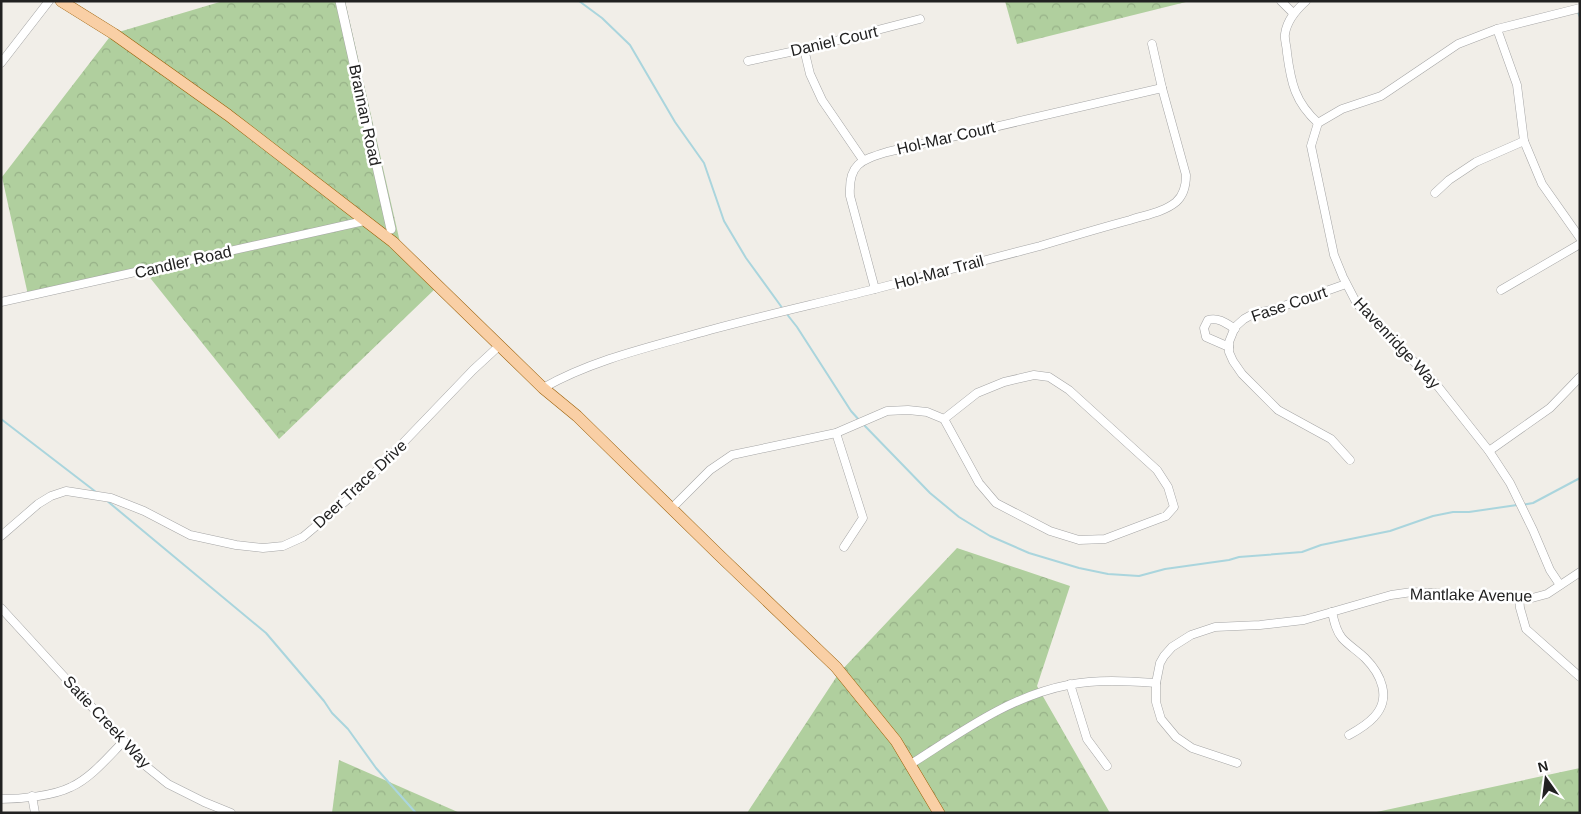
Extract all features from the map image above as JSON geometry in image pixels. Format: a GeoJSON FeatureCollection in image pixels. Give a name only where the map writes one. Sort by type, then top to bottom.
{"type":"FeatureCollection","features":[{"type":"Feature","properties":{"kind":"main road"},"geometry":{"type":"LineString","coordinates":[[61,1],[114,34],[228,115],[393,242],[543,388],[577,416],[836,667],[896,741],[939,813]]}},
{"type":"Feature","properties":{"kind":"street"},"geometry":{"type":"LineString","coordinates":[[1,63],[48,1]]}},
{"type":"Feature","properties":{"kind":"street","name":"Brannan Road"},"geometry":{"type":"LineString","coordinates":[[340,1],[390,229]]}},
{"type":"Feature","properties":{"kind":"street"},"geometry":{"type":"LineString","coordinates":[[1281,1],[1293,13]]}},
{"type":"Feature","properties":{"kind":"street"},"geometry":{"type":"LineString","coordinates":[[1306,1],[1293,13],[1285,34],[1290,71],[1296,94],[1306,112],[1318,123],[1342,109],[1381,96],[1458,44],[1497,29],[1580,8]]}},
{"type":"Feature","properties":{"kind":"street","name":"Daniel Court"},"geometry":{"type":"LineString","coordinates":[[748,61],[920,20]]}},
{"type":"Feature","properties":{"kind":"street"},"geometry":{"type":"LineString","coordinates":[[1497,29],[1517,85],[1524,141],[1542,184],[1580,238]]}},
{"type":"Feature","properties":{"kind":"street","name":"Hol-Mar Trail"},"geometry":{"type":"LineString","coordinates":[[543,388],[564,376],[613,358],[752,318],[875,289],[1116,224],[1150,214],[1177,202],[1186,185],[1186,175],[1152,44]]}},
{"type":"Feature","properties":{"kind":"street"},"geometry":{"type":"LineString","coordinates":[[804,49],[810,74],[822,100],[863,160],[852,173],[849,188],[875,289]]}},
{"type":"Feature","properties":{"kind":"street","name":"Hol-Mar Court"},"geometry":{"type":"LineString","coordinates":[[863,160],[887,152],[1162,88]]}},
{"type":"Feature","properties":{"kind":"street","name":"Havenridge Way"},"geometry":{"type":"LineString","coordinates":[[1318,123],[1311,146],[1313,162],[1334,256],[1346,284],[1357,304],[1436,384],[1490,451],[1510,484],[1550,570],[1560,585]]}},
{"type":"Feature","properties":{"kind":"street"},"geometry":{"type":"LineString","coordinates":[[1435,193],[1449,180],[1476,162],[1524,141]]}},
{"type":"Feature","properties":{"kind":"street","name":"Candler Road"},"geometry":{"type":"LineString","coordinates":[[1,302],[364,221]]}},
{"type":"Feature","properties":{"kind":"street"},"geometry":{"type":"LineString","coordinates":[[390,229],[393,242]]}},
{"type":"Feature","properties":{"kind":"street"},"geometry":{"type":"LineString","coordinates":[[1501,290],[1580,244]]}},
{"type":"Feature","properties":{"kind":"street","name":"Fase Court"},"geometry":{"type":"LineString","coordinates":[[1234,329],[1244,319],[1254,314],[1275,309],[1346,284]]}},
{"type":"Feature","properties":{"kind":"street"},"geometry":{"type":"LineString","coordinates":[[1229,347],[1206,337],[1204,328],[1208,320],[1212,319],[1223,322],[1234,329],[1229,342],[1233,361],[1242,374],[1278,410],[1331,439],[1350,460]]}},
{"type":"Feature","properties":{"kind":"street","name":"Deer Trace Drive"},"geometry":{"type":"LineString","coordinates":[[1,536],[38,504],[51,496],[66,491],[110,498],[144,511],[190,534],[236,545],[263,548],[283,546],[303,537],[354,494],[473,370],[499,346]]}},
{"type":"Feature","properties":{"kind":"street"},"geometry":{"type":"LineString","coordinates":[[672,508],[710,470],[732,455],[836,433],[887,411],[908,410],[927,412],[944,419],[979,483],[996,504],[1050,532],[1080,540],[1105,539],[1166,516],[1174,507],[1168,487],[1152,465],[1069,390],[1049,377],[1034,375],[1004,382],[977,393],[944,419]]}},
{"type":"Feature","properties":{"kind":"street"},"geometry":{"type":"LineString","coordinates":[[1490,451],[1550,408],[1580,376]]}},
{"type":"Feature","properties":{"kind":"street"},"geometry":{"type":"LineString","coordinates":[[836,433],[863,518],[844,548]]}},
{"type":"Feature","properties":{"kind":"street","name":"Mantlake Avenue"},"geometry":{"type":"LineString","coordinates":[[1237,763],[1192,748],[1176,737],[1162,719],[1156,702],[1156,684],[1160,663],[1172,647],[1191,635],[1215,627],[1260,625],[1304,620],[1391,595],[1412,592],[1519,597],[1539,596],[1580,572]]}},
{"type":"Feature","properties":{"kind":"street"},"geometry":{"type":"LineString","coordinates":[[1519,597],[1526,629],[1580,677]]}},
{"type":"Feature","properties":{"kind":"street","name":"Satie Creek Way"},"geometry":{"type":"LineString","coordinates":[[1,608],[147,767],[168,784],[230,813]]}},
{"type":"Feature","properties":{"kind":"street"},"geometry":{"type":"LineString","coordinates":[[1332,612],[1342,638],[1366,659],[1376,671],[1380,676],[1383,689],[1380,709],[1366,725],[1349,735]]}},
{"type":"Feature","properties":{"kind":"street"},"geometry":{"type":"LineString","coordinates":[[911,764],[987,717],[1021,699],[1051,688],[1070,684],[1121,680],[1156,684]]}},
{"type":"Feature","properties":{"kind":"street"},"geometry":{"type":"LineString","coordinates":[[1070,684],[1087,739],[1107,766]]}},
{"type":"Feature","properties":{"kind":"street"},"geometry":{"type":"LineString","coordinates":[[1,799],[32,796],[70,787],[91,773],[124,741]]}},
{"type":"Feature","properties":{"kind":"street"},"geometry":{"type":"LineString","coordinates":[[32,796],[35,813]]}},
{"type":"Feature","properties":{"kind":"green space"},"geometry":{"type":"Polygon","coordinates":[[[223,1],[345,1],[402,251],[436,288],[279,439],[147,274],[28,295],[2,177],[112,34],[223,1]]]}},
{"type":"Feature","properties":{"kind":"green space"},"geometry":{"type":"Polygon","coordinates":[[[1005,1],[1190,1],[1017,44],[1005,1]]]}},
{"type":"Feature","properties":{"kind":"green space"},"geometry":{"type":"Polygon","coordinates":[[[957,548],[1070,586],[1037,686],[1110,813],[747,813],[839,673],[957,548]]]}},
{"type":"Feature","properties":{"kind":"green space"},"geometry":{"type":"Polygon","coordinates":[[[339,760],[460,813],[332,813],[339,760]]]}},
{"type":"Feature","properties":{"kind":"green space"},"geometry":{"type":"Polygon","coordinates":[[[1580,768],[1580,813],[1372,813],[1580,768]]]}},
{"type":"Feature","properties":{"kind":"waterway"},"geometry":{"type":"LineString","coordinates":[[579,1],[602,18],[630,45],[675,122],[704,163],[724,221],[746,258],[783,309]]}},
{"type":"Feature","properties":{"kind":"waterway"},"geometry":{"type":"LineString","coordinates":[[1577,10],[1580,17]]}},
{"type":"Feature","properties":{"kind":"waterway"},"geometry":{"type":"LineString","coordinates":[[786,313],[851,411],[860,421]]}},
{"type":"Feature","properties":{"kind":"waterway"},"geometry":{"type":"LineString","coordinates":[[1,419],[96,492]]}},
{"type":"Feature","properties":{"kind":"waterway"},"geometry":{"type":"LineString","coordinates":[[863,424],[930,493],[959,517],[990,536],[1029,553],[1079,568],[1108,574],[1139,576],[1165,569],[1239,557],[1302,552],[1321,545],[1390,531],[1433,516],[1517,505]]}},
{"type":"Feature","properties":{"kind":"waterway"},"geometry":{"type":"LineString","coordinates":[[1522,505],[1533,503],[1580,478]]}},
{"type":"Feature","properties":{"kind":"waterway"},"geometry":{"type":"LineString","coordinates":[[106,500],[266,633],[332,713],[348,729],[376,768],[416,813]]}}]}
